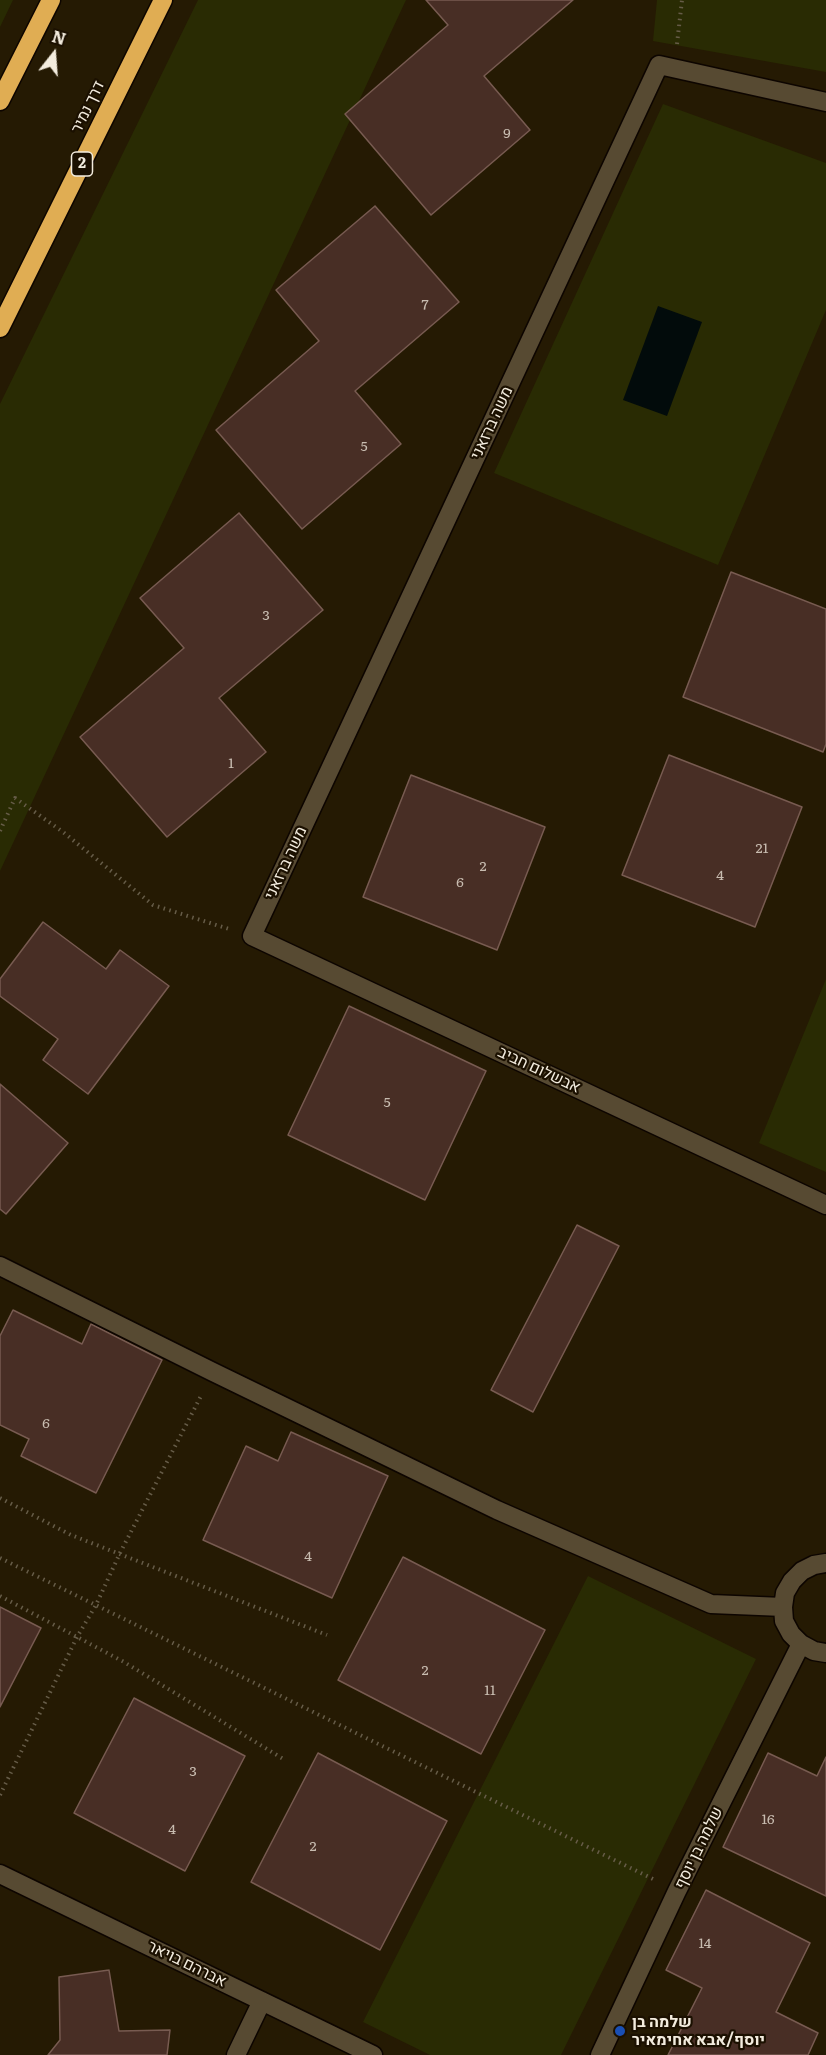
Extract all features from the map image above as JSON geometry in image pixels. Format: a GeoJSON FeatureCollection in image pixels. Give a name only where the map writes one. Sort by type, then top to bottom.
{"type":"FeatureCollection","features":[{"type":"Feature","properties":{"kind":"highway"},"geometry":{"type":"LineString","coordinates":[[0,101],[51,0]]}},
{"type":"Feature","properties":{"kind":"highway","name":"דרך נמיר"},"geometry":{"type":"LineString","coordinates":[[0,328],[163,0]]}},
{"type":"Feature","properties":{"kind":"street","name":"משה ברזאני"},"geometry":{"type":"LineString","coordinates":[[252,936],[659,65],[674,68]]}},
{"type":"Feature","properties":{"kind":"street"},"geometry":{"type":"LineString","coordinates":[[674,68],[826,102]]}},
{"type":"Feature","properties":{"kind":"street","name":"אבשלום חביב"},"geometry":{"type":"LineString","coordinates":[[252,936],[826,1205]]}},
{"type":"Feature","properties":{"kind":"street"},"geometry":{"type":"LineString","coordinates":[[0,1266],[497,1510],[711,1604],[783,1607]]}},
{"type":"Feature","properties":{"kind":"street"},"geometry":{"type":"LineString","coordinates":[[826,1563],[808,1568],[792,1581],[785,1593],[783,1607],[784,1621],[791,1634],[801,1644],[814,1651],[826,1653]]}},
{"type":"Feature","properties":{"kind":"street","name":"שלמה בן יוסף"},"geometry":{"type":"LineString","coordinates":[[600,2055],[677,1891],[801,1644]]}},
{"type":"Feature","properties":{"kind":"street","name":"אברהם בויאר"},"geometry":{"type":"LineString","coordinates":[[0,1874],[373,2055]]}},
{"type":"Feature","properties":{"kind":"street"},"geometry":{"type":"LineString","coordinates":[[236,2055],[262,2001]]}},
{"type":"Feature","properties":{"kind":"path"},"geometry":{"type":"LineString","coordinates":[[674,68],[682,0]]}},
{"type":"Feature","properties":{"kind":"path"},"geometry":{"type":"LineString","coordinates":[[0,831],[15,798],[63,832],[153,905],[252,936]]}},
{"type":"Feature","properties":{"kind":"path"},"geometry":{"type":"LineString","coordinates":[[0,1795],[77,1637],[96,1605],[120,1553],[213,1372]]}},
{"type":"Feature","properties":{"kind":"path"},"geometry":{"type":"LineString","coordinates":[[0,1498],[71,1535],[327,1635]]}},
{"type":"Feature","properties":{"kind":"path"},"geometry":{"type":"LineString","coordinates":[[0,1558],[677,1891]]}},
{"type":"Feature","properties":{"kind":"path"},"geometry":{"type":"LineString","coordinates":[[0,1596],[124,1662],[285,1760]]}},
{"type":"Feature","properties":{"kind":"green space"},"geometry":{"type":"Polygon","coordinates":[[[0,0],[13,0],[0,27],[0,0]]]}},
{"type":"Feature","properties":{"kind":"green space"},"geometry":{"type":"Polygon","coordinates":[[[198,0],[406,0],[0,871],[0,404],[198,0]]]}},
{"type":"Feature","properties":{"kind":"green space"},"geometry":{"type":"Polygon","coordinates":[[[657,0],[826,0],[826,72],[653,41],[657,0]]]}},
{"type":"Feature","properties":{"kind":"green space"},"geometry":{"type":"Polygon","coordinates":[[[663,104],[826,163],[826,310],[718,565],[494,473],[663,104]]]}},
{"type":"Feature","properties":{"kind":"green space"},"geometry":{"type":"Polygon","coordinates":[[[826,979],[826,1172],[759,1143],[826,979]]]}},
{"type":"Feature","properties":{"kind":"green space"},"geometry":{"type":"Polygon","coordinates":[[[588,1576],[756,1659],[561,2055],[430,2055],[363,2022],[588,1576]]]}},
{"type":"Feature","properties":{"kind":"shaded area"},"geometry":{"type":"Polygon","coordinates":[[[658,306],[702,322],[667,416],[623,400],[658,306]]]}},
{"type":"Feature","properties":{"kind":"building"},"geometry":{"type":"Polygon","coordinates":[[[426,0],[573,0],[484,76],[530,130],[431,215],[345,114],[448,25],[426,0]]]}},
{"type":"Feature","properties":{"kind":"building"},"geometry":{"type":"Polygon","coordinates":[[[375,206],[459,302],[355,391],[401,444],[302,529],[216,430],[319,341],[276,290],[375,206]]]}},
{"type":"Feature","properties":{"kind":"building"},"geometry":{"type":"Polygon","coordinates":[[[239,513],[323,610],[219,698],[266,752],[167,837],[80,737],[184,648],[140,598],[239,513]]]}},
{"type":"Feature","properties":{"kind":"building"},"geometry":{"type":"Polygon","coordinates":[[[731,572],[826,609],[826,744],[823,752],[683,697],[731,572]]]}},
{"type":"Feature","properties":{"kind":"building"},"geometry":{"type":"Polygon","coordinates":[[[669,755],[802,807],[755,927],[622,875],[669,755]]]}},
{"type":"Feature","properties":{"kind":"building"},"geometry":{"type":"Polygon","coordinates":[[[411,775],[545,827],[497,950],[363,897],[411,775]]]}},
{"type":"Feature","properties":{"kind":"building"},"geometry":{"type":"Polygon","coordinates":[[[43,922],[106,969],[120,950],[169,986],[88,1094],[43,1060],[58,1039],[0,996],[0,979],[43,922]]]}},
{"type":"Feature","properties":{"kind":"building"},"geometry":{"type":"Polygon","coordinates":[[[349,1006],[486,1071],[425,1200],[288,1135],[349,1006]]]}},
{"type":"Feature","properties":{"kind":"building"},"geometry":{"type":"Polygon","coordinates":[[[0,1084],[68,1143],[6,1214],[0,1209],[0,1084]]]}},
{"type":"Feature","properties":{"kind":"building"},"geometry":{"type":"Polygon","coordinates":[[[577,1225],[619,1246],[533,1412],[491,1390],[577,1225]]]}},
{"type":"Feature","properties":{"kind":"building"},"geometry":{"type":"Polygon","coordinates":[[[13,1310],[82,1344],[91,1324],[162,1360],[96,1493],[21,1456],[29,1439],[0,1425],[0,1336],[13,1310]]]}},
{"type":"Feature","properties":{"kind":"building"},"geometry":{"type":"Polygon","coordinates":[[[291,1432],[388,1476],[332,1598],[203,1540],[246,1446],[278,1461],[291,1432]]]}},
{"type":"Feature","properties":{"kind":"building"},"geometry":{"type":"Polygon","coordinates":[[[403,1557],[545,1630],[481,1754],[338,1680],[403,1557]]]}},
{"type":"Feature","properties":{"kind":"building"},"geometry":{"type":"Polygon","coordinates":[[[0,1607],[41,1628],[0,1707],[0,1607]]]}},
{"type":"Feature","properties":{"kind":"building"},"geometry":{"type":"Polygon","coordinates":[[[134,1698],[245,1756],[185,1871],[74,1813],[134,1698]]]}},
{"type":"Feature","properties":{"kind":"building"},"geometry":{"type":"Polygon","coordinates":[[[318,1753],[447,1821],[380,1950],[251,1882],[318,1753]]]}},
{"type":"Feature","properties":{"kind":"building"},"geometry":{"type":"Polygon","coordinates":[[[768,1753],[817,1776],[826,1757],[826,1896],[723,1847],[768,1753]]]}},
{"type":"Feature","properties":{"kind":"building"},"geometry":{"type":"Polygon","coordinates":[[[706,1890],[810,1943],[776,2012],[818,2033],[808,2055],[668,2055],[702,1988],[666,1970],[706,1890]]]}},
{"type":"Feature","properties":{"kind":"building"},"geometry":{"type":"Polygon","coordinates":[[[109,1970],[119,2031],[170,2030],[167,2055],[48,2055],[60,2040],[59,1977],[109,1970]]]}},
{"type":"Feature","properties":{"kind":"place","name":"שלמה בן יוסף/אבא אחימאיר"},"geometry":{"type":"Point","coordinates":[620,2031]}}]}
